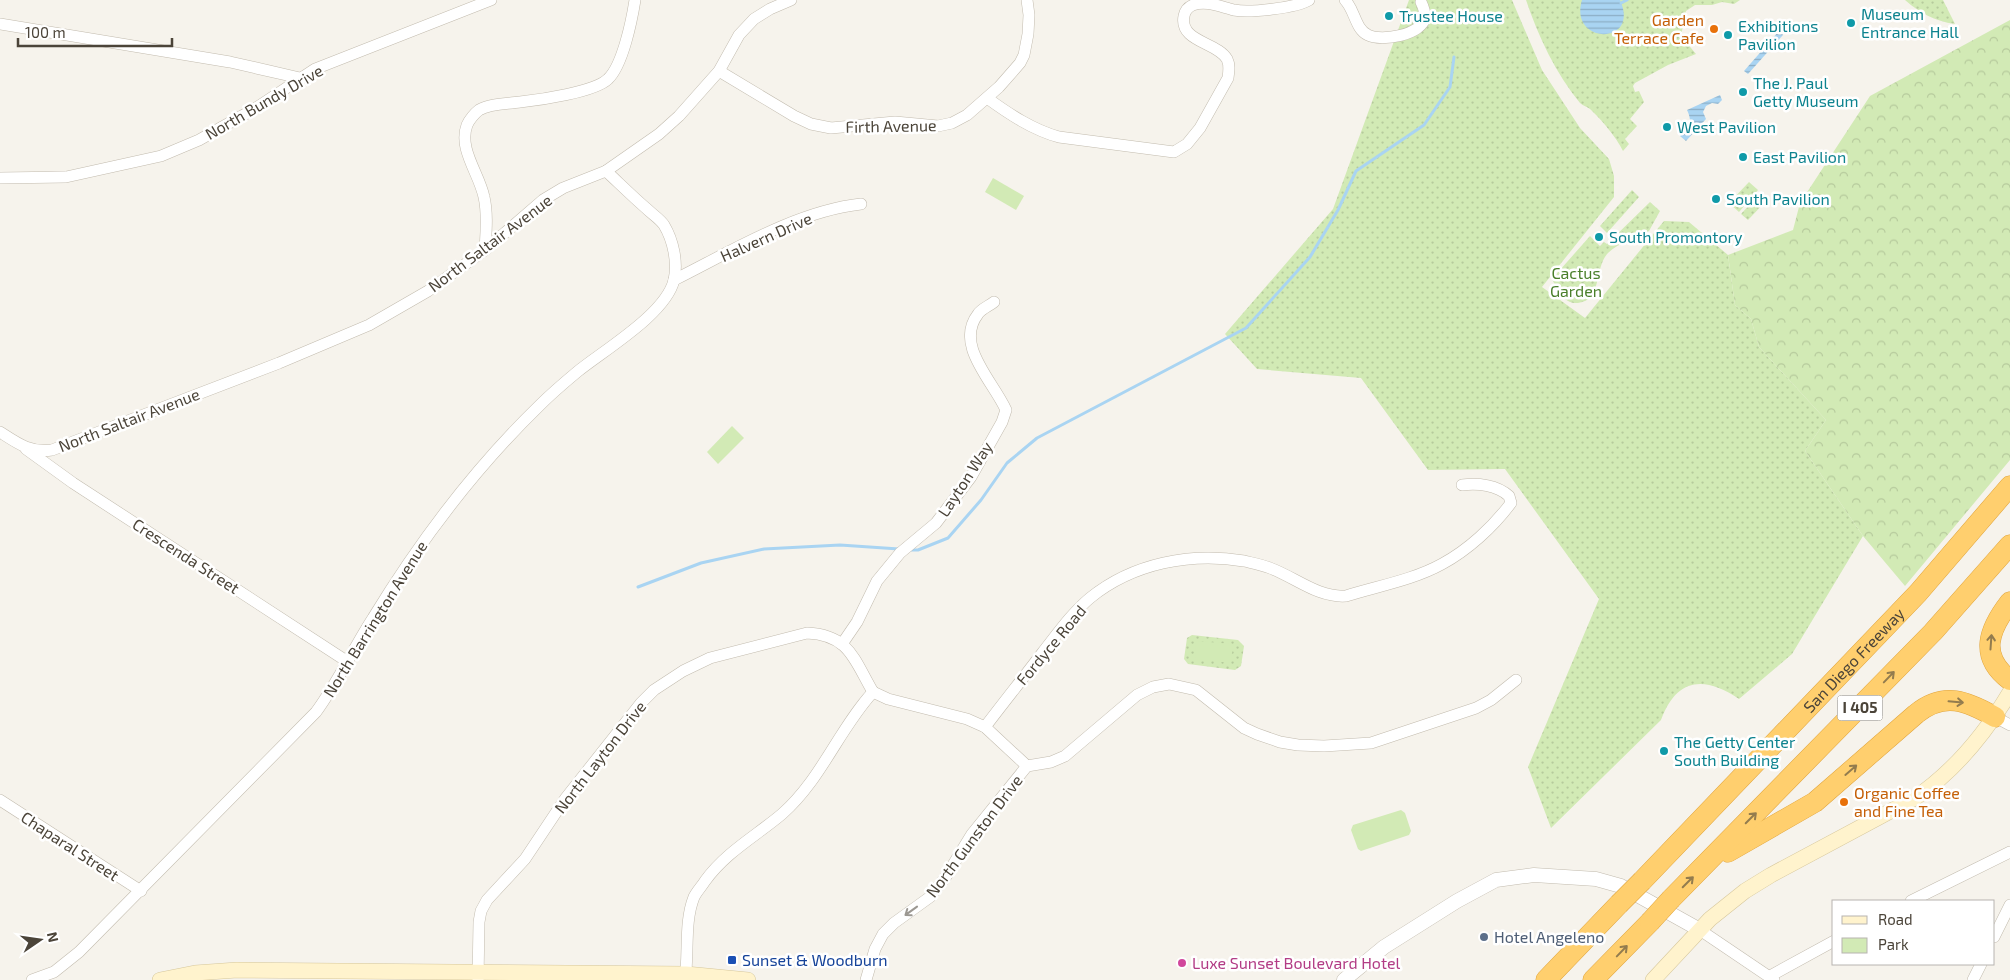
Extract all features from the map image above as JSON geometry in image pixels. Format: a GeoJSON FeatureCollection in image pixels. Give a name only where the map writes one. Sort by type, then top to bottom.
{"type":"FeatureCollection","features":[{"type":"Feature","properties":{"kind":"highway","name":"San Diego Freeway"},"geometry":{"type":"LineString","coordinates":[[1546,980],[1646,884],[1918,594],[2010,486]]}},
{"type":"Feature","properties":{"kind":"highway"},"geometry":{"type":"LineString","coordinates":[[1646,884],[1917,610],[2010,502]]}},
{"type":"Feature","properties":{"kind":"highway","name":"I 405"},"geometry":{"type":"LineString","coordinates":[[1593,980],[1933,632],[2010,545]]}},
{"type":"Feature","properties":{"kind":"highway"},"geometry":{"type":"LineString","coordinates":[[2010,602],[1994,626],[1990,637],[1990,649],[1992,659],[2000,672],[2010,680]]}},
{"type":"Feature","properties":{"kind":"highway"},"geometry":{"type":"LineString","coordinates":[[1705,866],[1814,802],[1916,714],[1930,705],[1945,701],[1962,702],[1979,708],[2002,721]]}},
{"type":"Feature","properties":{"kind":"highway"},"geometry":{"type":"LineString","coordinates":[[1561,980],[1624,907]]}},
{"type":"Feature","properties":{"kind":"highway"},"geometry":{"type":"LineString","coordinates":[[1537,980],[1568,957]]}},
{"type":"Feature","properties":{"kind":"main road"},"geometry":{"type":"LineString","coordinates":[[1653,980],[1725,905],[1771,874],[1927,790],[2002,721],[2010,692]]}},
{"type":"Feature","properties":{"kind":"main road"},"geometry":{"type":"LineString","coordinates":[[160,980],[195,973],[237,970],[478,976],[685,977],[748,980]]}},
{"type":"Feature","properties":{"kind":"street","name":"North Bundy Drive"},"geometry":{"type":"LineString","coordinates":[[0,178],[66,177],[160,156],[199,140],[240,118],[315,70],[491,0]]}},
{"type":"Feature","properties":{"kind":"street"},"geometry":{"type":"LineString","coordinates":[[485,250],[485,200],[481,181],[466,152],[464,136],[467,123],[479,110],[494,105],[561,95],[592,87],[608,79],[620,60],[633,17],[635,0]]}},
{"type":"Feature","properties":{"kind":"street","name":"North Saltair Avenue"},"geometry":{"type":"LineString","coordinates":[[0,432],[25,448],[43,451],[61,447],[279,363],[369,325],[428,291],[485,250],[543,200],[563,188],[606,171],[659,134],[679,116],[720,71],[739,35],[754,19],[770,9],[791,0]]}},
{"type":"Feature","properties":{"kind":"street","name":"Firth Avenue"},"geometry":{"type":"LineString","coordinates":[[720,71],[794,116],[811,124],[831,128],[895,122],[938,126],[952,123],[967,115],[987,98],[1012,72],[1024,55],[1028,34],[1029,15],[1027,0]]}},
{"type":"Feature","properties":{"kind":"street"},"geometry":{"type":"LineString","coordinates":[[987,98],[1038,130],[1058,137],[1174,152],[1187,144],[1200,128],[1228,78],[1229,70],[1228,60],[1220,52],[1196,39],[1187,31],[1183,23],[1184,13],[1190,7],[1199,3],[1246,10],[1294,7],[1309,0]]}},
{"type":"Feature","properties":{"kind":"street"},"geometry":{"type":"LineString","coordinates":[[1345,0],[1350,5],[1359,27],[1366,35],[1376,39],[1412,32],[1423,22],[1425,17],[1421,2]]}},
{"type":"Feature","properties":{"kind":"street"},"geometry":{"type":"LineString","coordinates":[[0,24],[230,62],[300,78]]}},
{"type":"Feature","properties":{"kind":"street","name":"North Barrington Avenue"},"geometry":{"type":"LineString","coordinates":[[32,980],[50,974],[67,964],[316,712],[335,686],[372,620],[406,566],[454,500],[540,405],[576,373],[655,311],[669,292],[674,280],[676,259],[672,244],[663,225],[606,171]]}},
{"type":"Feature","properties":{"kind":"street","name":"Halvern Drive"},"geometry":{"type":"LineString","coordinates":[[674,280],[781,227],[840,206],[861,204]]}},
{"type":"Feature","properties":{"kind":"street","name":"Layton Way"},"geometry":{"type":"LineString","coordinates":[[842,644],[857,622],[877,581],[900,553],[936,523],[971,477],[1002,422],[1006,410],[973,354],[970,338],[971,326],[978,312],[994,302]]}},
{"type":"Feature","properties":{"kind":"street","name":"Crescenda Street"},"geometry":{"type":"LineString","coordinates":[[25,448],[73,483],[348,662]]}},
{"type":"Feature","properties":{"kind":"street","name":"Fordyce Road"},"geometry":{"type":"LineString","coordinates":[[985,727],[1066,622],[1091,598],[1127,575],[1156,564],[1183,559],[1212,558],[1244,561],[1270,568],[1323,594],[1334,597],[1346,596],[1416,575],[1442,564],[1467,547],[1511,503],[1509,496],[1497,489],[1475,483],[1462,485]]}},
{"type":"Feature","properties":{"kind":"street","name":"North Layton Drive"},"geometry":{"type":"LineString","coordinates":[[478,976],[479,922],[481,911],[487,900],[525,859],[603,749],[654,690],[710,658],[751,646],[807,634],[822,634],[842,644],[856,660],[873,692]]}},
{"type":"Feature","properties":{"kind":"street","name":"North Gunston Drive"},"geometry":{"type":"LineString","coordinates":[[866,980],[875,949],[883,934],[894,923],[930,897],[946,878],[972,834],[1027,766],[1051,762],[1064,756],[1137,695],[1153,687],[1169,684],[1196,690],[1244,728],[1257,734],[1280,742],[1324,746],[1371,742],[1449,718],[1491,700],[1516,680]]}},
{"type":"Feature","properties":{"kind":"street"},"geometry":{"type":"LineString","coordinates":[[685,977],[689,927],[694,896],[713,871],[731,852],[783,813],[808,786],[860,706],[873,692],[888,699],[967,719],[985,727],[1027,766]]}},
{"type":"Feature","properties":{"kind":"street","name":"Chaparal Street"},"geometry":{"type":"LineString","coordinates":[[0,800],[141,891]]}},
{"type":"Feature","properties":{"kind":"street"},"geometry":{"type":"LineString","coordinates":[[1913,900],[2010,852]]}},
{"type":"Feature","properties":{"kind":"street"},"geometry":{"type":"LineString","coordinates":[[1344,980],[1384,947],[1457,900],[1496,880],[1534,875],[1589,878],[1621,886],[1700,930],[1772,978],[1832,942]]}},
{"type":"Feature","properties":{"kind":"street"},"geometry":{"type":"LineString","coordinates":[[1995,935],[2010,905]]}},
{"type":"Feature","properties":{"kind":"street"},"geometry":{"type":"LineString","coordinates":[[1973,980],[1980,965]]}},
{"type":"Feature","properties":{"kind":"green space"},"geometry":{"type":"Polygon","coordinates":[[[1409,0],[1512,0],[1542,70],[1580,128],[1609,159],[1614,176],[1614,197],[1542,287],[1585,318],[1664,221],[1689,222],[1728,255],[1735,305],[1751,319],[1759,347],[1826,420],[1805,451],[1863,536],[1792,654],[1739,699],[1727,692],[1704,684],[1684,688],[1675,695],[1661,720],[1551,828],[1528,767],[1599,599],[1505,469],[1428,470],[1361,378],[1257,369],[1225,334],[1333,209],[1409,0]]]}},
{"type":"Feature","properties":{"kind":"green space"},"geometry":{"type":"Polygon","coordinates":[[[1526,0],[1740,0],[1734,4],[1722,2],[1712,5],[1695,5],[1686,11],[1681,36],[1696,54],[1668,65],[1635,83],[1633,86],[1635,92],[1639,91],[1644,102],[1630,119],[1637,126],[1625,139],[1629,144],[1623,151],[1604,123],[1590,109],[1580,103],[1563,80],[1542,41],[1526,0]]]}},
{"type":"Feature","properties":{"kind":"green space"},"geometry":{"type":"Polygon","coordinates":[[[1905,0],[1943,0],[1955,24],[1928,16],[1905,0]]]}},
{"type":"Feature","properties":{"kind":"green space"},"geometry":{"type":"Polygon","coordinates":[[[2010,20],[2010,460],[1905,586],[1863,536],[1805,451],[1826,420],[1759,347],[1751,319],[1735,305],[1728,255],[1793,230],[1800,203],[1870,96],[2010,20]]]}},
{"type":"Feature","properties":{"kind":"green space"},"geometry":{"type":"Polygon","coordinates":[[[993,178],[1024,196],[1016,210],[985,192],[993,178]]]}},
{"type":"Feature","properties":{"kind":"green space"},"geometry":{"type":"Polygon","coordinates":[[[1749,182],[1758,190],[1739,212],[1729,203],[1749,182]]]}},
{"type":"Feature","properties":{"kind":"green space"},"geometry":{"type":"Polygon","coordinates":[[[1632,190],[1639,197],[1607,233],[1600,226],[1632,190]]]}},
{"type":"Feature","properties":{"kind":"green space"},"geometry":{"type":"Polygon","coordinates":[[[1761,192],[1768,199],[1748,220],[1741,214],[1761,192]]]}},
{"type":"Feature","properties":{"kind":"green space","name":"Cactus Garden"},"geometry":{"type":"Polygon","coordinates":[[[1650,202],[1660,211],[1649,231],[1622,243],[1608,253],[1601,266],[1595,290],[1586,301],[1573,303],[1565,299],[1552,279],[1590,236],[1600,246],[1604,242],[1607,244],[1650,202]]]}},
{"type":"Feature","properties":{"kind":"green space"},"geometry":{"type":"Polygon","coordinates":[[[732,426],[744,438],[718,464],[707,452],[732,426]]]}},
{"type":"Feature","properties":{"kind":"green space"},"geometry":{"type":"Polygon","coordinates":[[[1192,635],[1238,640],[1244,646],[1241,666],[1235,670],[1188,664],[1184,659],[1187,638],[1192,635]]]}},
{"type":"Feature","properties":{"kind":"green space"},"geometry":{"type":"Polygon","coordinates":[[[1196,641],[1233,644],[1231,663],[1195,659],[1196,641]]]}},
{"type":"Feature","properties":{"kind":"green space"},"geometry":{"type":"Polygon","coordinates":[[[1401,810],[1405,813],[1411,831],[1409,835],[1361,851],[1358,849],[1351,830],[1353,825],[1401,810]]]}},
{"type":"Feature","properties":{"kind":"water"},"geometry":{"type":"Polygon","coordinates":[[[1582,0],[1620,0],[1624,15],[1621,26],[1614,32],[1604,34],[1593,32],[1585,25],[1580,15],[1582,0]]]}},
{"type":"Feature","properties":{"kind":"water"},"geometry":{"type":"Polygon","coordinates":[[[1779,31],[1783,35],[1748,74],[1744,71],[1779,31]]]}},
{"type":"Feature","properties":{"kind":"water"},"geometry":{"type":"Polygon","coordinates":[[[1720,95],[1722,100],[1718,104],[1712,103],[1706,106],[1703,112],[1706,119],[1686,141],[1680,136],[1686,130],[1690,121],[1687,110],[1720,95]]]}},
{"type":"Feature","properties":{"kind":"waterway"},"geometry":{"type":"LineString","coordinates":[[1621,3],[1627,0]]}},
{"type":"Feature","properties":{"kind":"waterway"},"geometry":{"type":"LineString","coordinates":[[911,550],[918,550],[948,538],[981,500],[1007,463],[1037,438],[1246,328],[1310,257],[1338,210],[1356,171],[1424,125],[1450,87],[1454,57]]}},
{"type":"Feature","properties":{"kind":"waterway"},"geometry":{"type":"LineString","coordinates":[[638,587],[701,563],[764,549],[840,545],[899,549]]}},
{"type":"Feature","properties":{"kind":"place","name":"Trustee House"},"geometry":{"type":"Point","coordinates":[1389,16]}},
{"type":"Feature","properties":{"kind":"place","name":"Museum Entrance Hall"},"geometry":{"type":"Point","coordinates":[1851,23]}},
{"type":"Feature","properties":{"kind":"place","name":"Garden Terrace Cafe"},"geometry":{"type":"Point","coordinates":[1714,29]}},
{"type":"Feature","properties":{"kind":"place","name":"Exhibitions Pavilion"},"geometry":{"type":"Point","coordinates":[1728,35]}},
{"type":"Feature","properties":{"kind":"place","name":"The J. Paul Getty Museum"},"geometry":{"type":"Point","coordinates":[1743,92]}},
{"type":"Feature","properties":{"kind":"place","name":"West Pavilion"},"geometry":{"type":"Point","coordinates":[1667,127]}},
{"type":"Feature","properties":{"kind":"place","name":"East Pavilion"},"geometry":{"type":"Point","coordinates":[1743,157]}},
{"type":"Feature","properties":{"kind":"place","name":"South Pavilion"},"geometry":{"type":"Point","coordinates":[1716,199]}},
{"type":"Feature","properties":{"kind":"place","name":"South Promontory"},"geometry":{"type":"Point","coordinates":[1599,237]}},
{"type":"Feature","properties":{"kind":"place","name":"The Getty Center South Building"},"geometry":{"type":"Point","coordinates":[1664,751]}},
{"type":"Feature","properties":{"kind":"place","name":"Organic Coffee and Fine Tea"},"geometry":{"type":"Point","coordinates":[1844,802]}},
{"type":"Feature","properties":{"kind":"place","name":"Hotel Angeleno"},"geometry":{"type":"Point","coordinates":[1484,937]}},
{"type":"Feature","properties":{"kind":"place","name":"Sunset & Woodburn"},"geometry":{"type":"Point","coordinates":[732,960]}},
{"type":"Feature","properties":{"kind":"place","name":"Luxe Sunset Boulevard Hotel"},"geometry":{"type":"Point","coordinates":[1182,963]}}]}
